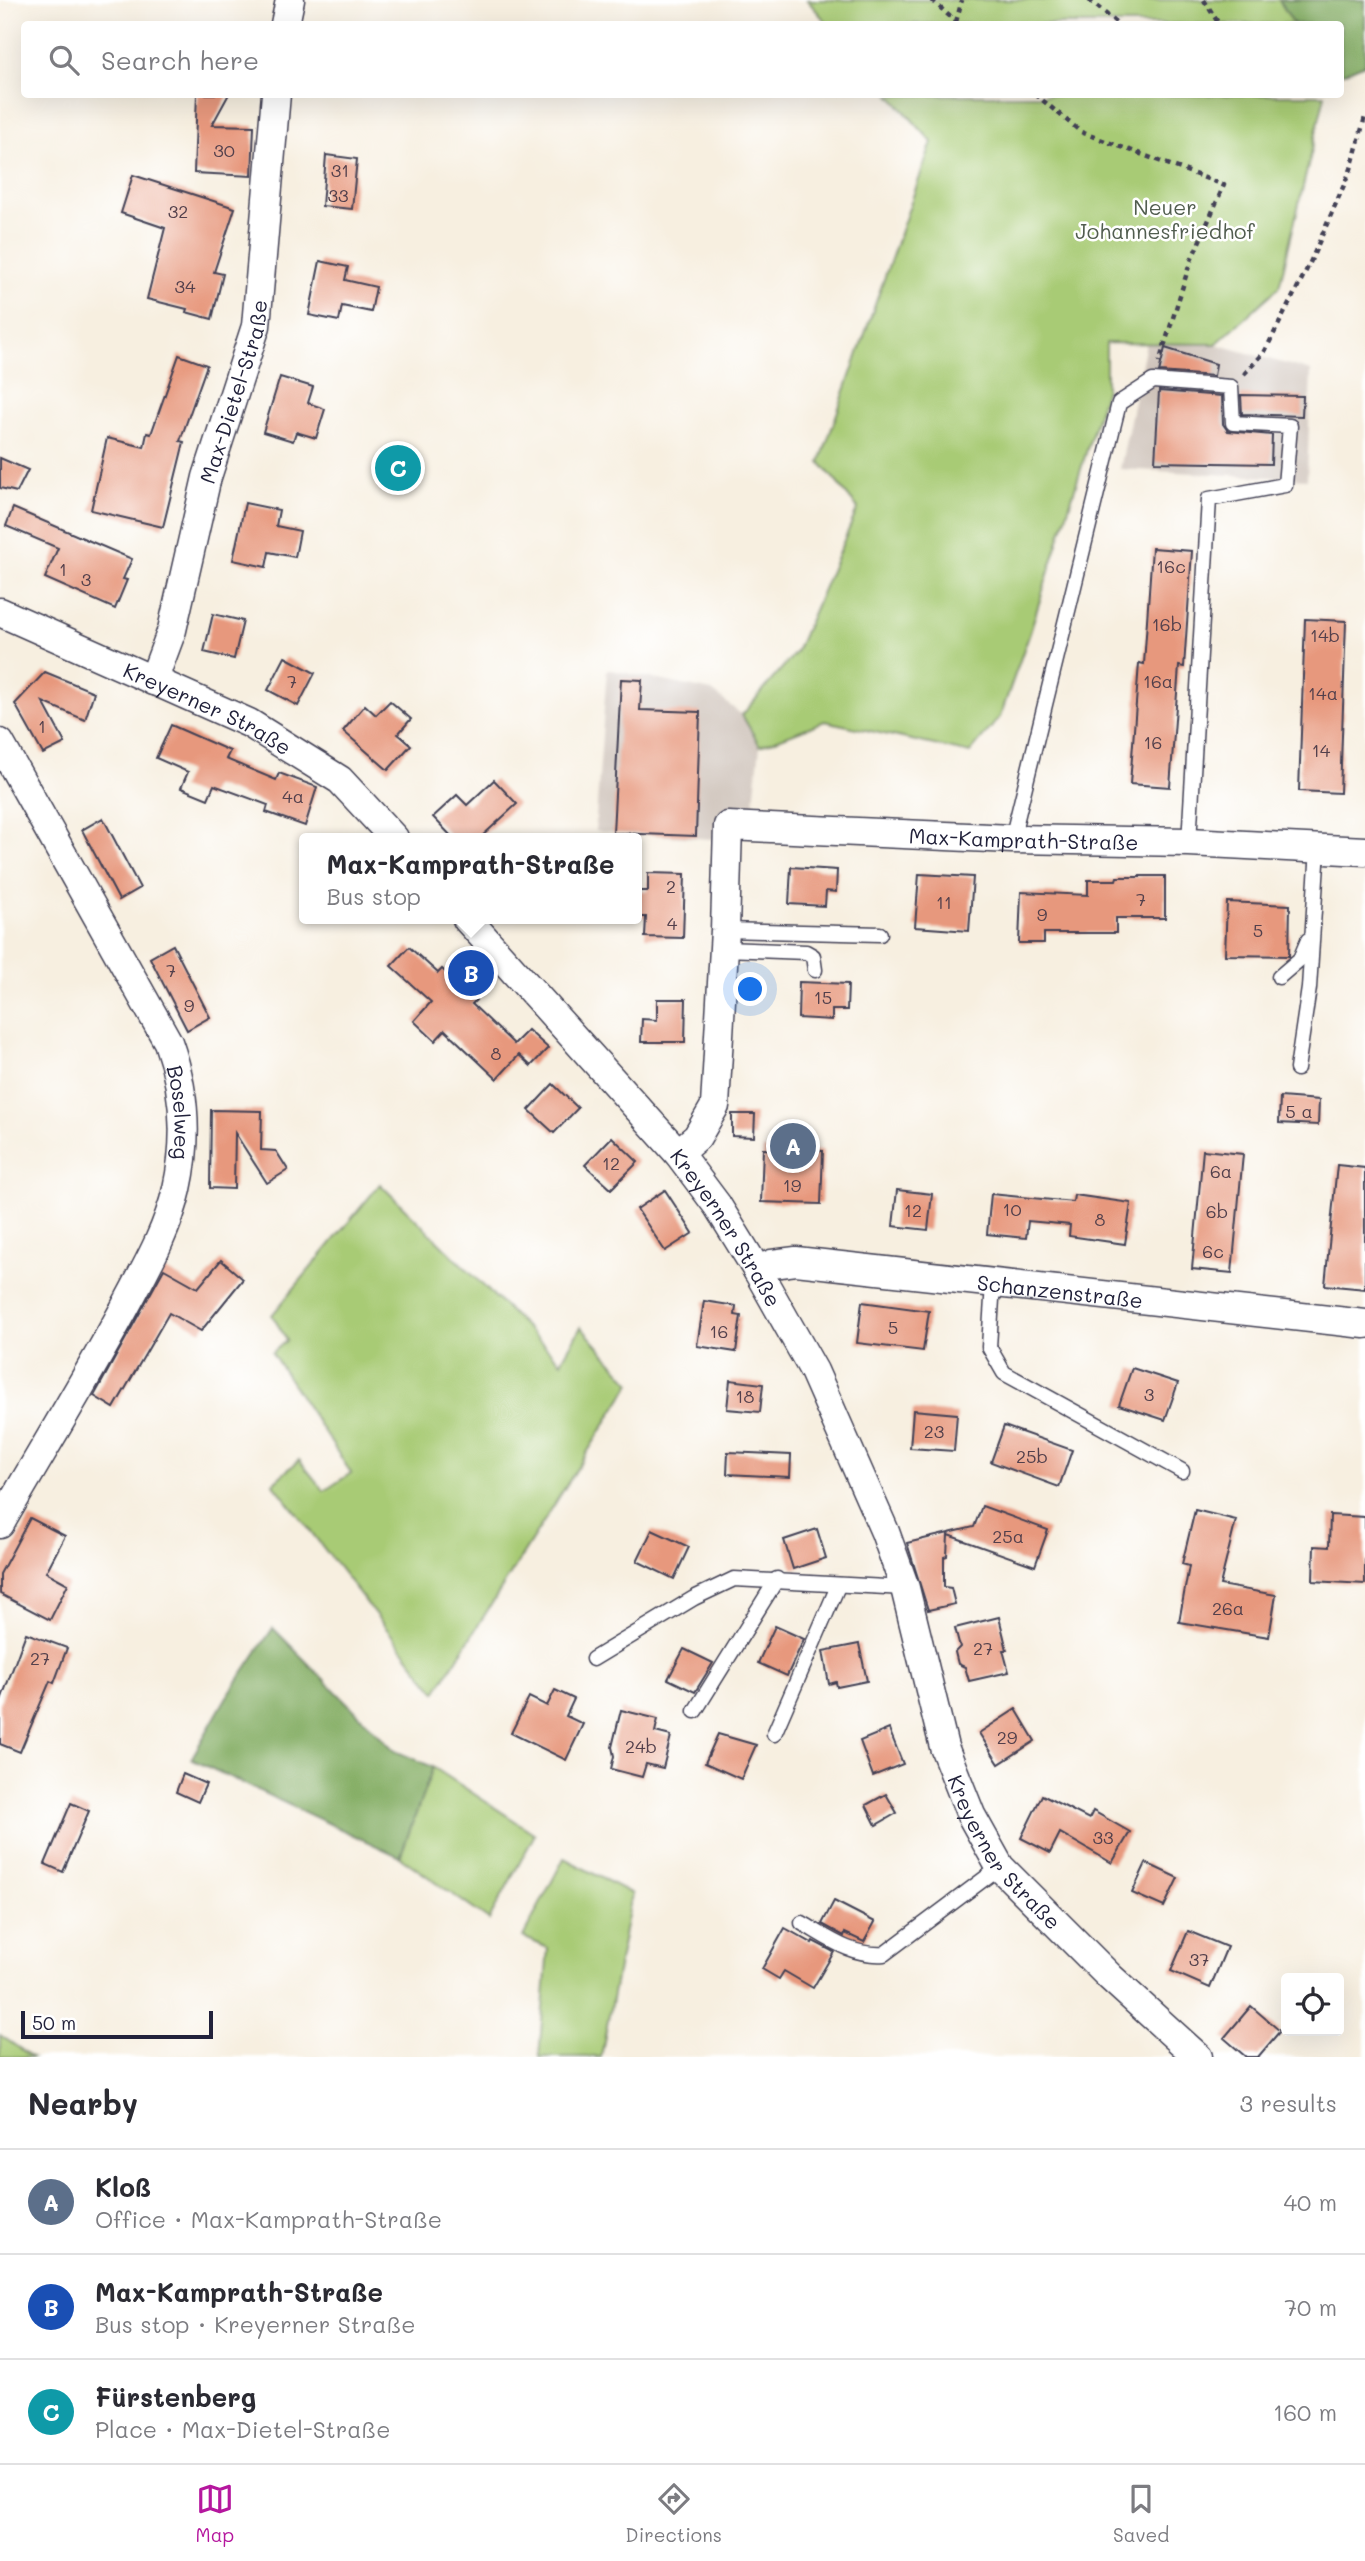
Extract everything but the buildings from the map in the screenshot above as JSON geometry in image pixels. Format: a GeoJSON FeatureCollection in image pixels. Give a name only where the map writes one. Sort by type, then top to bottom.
{"type":"FeatureCollection","features":[{"type":"Feature","properties":{"kind":"street"},"geometry":{"type":"LineString","coordinates":[[286,21],[290,0]]}},
{"type":"Feature","properties":{"kind":"street","name":"Max-Dietel-Straße"},"geometry":{"type":"LineString","coordinates":[[153,681],[172,630],[207,477],[256,326],[276,98]]}},
{"type":"Feature","properties":{"kind":"street","name":"Kreyerner Straße"},"geometry":{"type":"LineString","coordinates":[[0,612],[249,723],[340,780],[389,833]]}},
{"type":"Feature","properties":{"kind":"street","name":"Boselweg"},"geometry":{"type":"LineString","coordinates":[[0,743],[167,1042],[179,1076],[184,1109],[177,1189],[159,1243],[100,1353],[0,1524]]}},
{"type":"Feature","properties":{"kind":"street","name":"Max-Kamprath-Straße"},"geometry":{"type":"LineString","coordinates":[[678,1153],[697,1137],[715,1106],[725,940],[728,826],[1365,851]]}},
{"type":"Feature","properties":{"kind":"street","name":"Kreyerner Straße"},"geometry":{"type":"LineString","coordinates":[[472,924],[678,1153],[717,1205],[814,1371],[885,1532],[905,1588],[944,1747],[971,1815],[1000,1867],[1110,1977],[1198,2057]]}},
{"type":"Feature","properties":{"kind":"street","name":"Schanzenstraße"},"geometry":{"type":"LineString","coordinates":[[757,1270],[772,1264],[796,1261],[1365,1324]]}},
{"type":"Feature","properties":{"kind":"lane"},"geometry":{"type":"LineString","coordinates":[[1012,839],[1119,403],[1153,381],[1231,387],[1233,423],[1290,426],[1285,485],[1209,499],[1189,842]]}},
{"type":"Feature","properties":{"kind":"lane"},"geometry":{"type":"LineString","coordinates":[[1297,1069],[1309,988],[1318,848]]}},
{"type":"Feature","properties":{"kind":"lane"},"geometry":{"type":"LineString","coordinates":[[1279,977],[1300,960],[1305,952],[1315,915]]}},
{"type":"Feature","properties":{"kind":"lane"},"geometry":{"type":"LineString","coordinates":[[725,940],[880,934]]}},
{"type":"Feature","properties":{"kind":"lane"},"geometry":{"type":"LineString","coordinates":[[725,940],[806,952],[813,956],[815,971]]}},
{"type":"Feature","properties":{"kind":"lane"},"geometry":{"type":"LineString","coordinates":[[993,1283],[989,1347],[1004,1373],[1182,1471]]}},
{"type":"Feature","properties":{"kind":"lane"},"geometry":{"type":"LineString","coordinates":[[593,1660],[734,1579],[905,1588]]}},
{"type":"Feature","properties":{"kind":"lane"},"geometry":{"type":"LineString","coordinates":[[695,1711],[777,1580]]}},
{"type":"Feature","properties":{"kind":"lane"},"geometry":{"type":"LineString","coordinates":[[774,1734],[838,1586]]}},
{"type":"Feature","properties":{"kind":"lane"},"geometry":{"type":"LineString","coordinates":[[802,1923],[838,1945],[865,1955],[884,1954],[1000,1867]]}},
{"type":"Feature","properties":{"kind":"path"},"geometry":{"type":"LineString","coordinates":[[932,0],[955,21]]}},
{"type":"Feature","properties":{"kind":"path"},"geometry":{"type":"LineString","coordinates":[[957,21],[962,0]]}},
{"type":"Feature","properties":{"kind":"path"},"geometry":{"type":"LineString","coordinates":[[1089,0],[1114,21]]}},
{"type":"Feature","properties":{"kind":"path"},"geometry":{"type":"LineString","coordinates":[[1204,0],[1217,21]]}},
{"type":"Feature","properties":{"kind":"path"},"geometry":{"type":"LineString","coordinates":[[1040,98],[1081,132],[1224,185],[1190,263],[1153,381]]}},
{"type":"Feature","properties":{"kind":"path"},"geometry":{"type":"LineString","coordinates":[[1231,387],[1264,353],[1310,265],[1351,169],[1365,117]]}},
{"type":"Feature","properties":{"kind":"shaded area"},"geometry":{"type":"Polygon","coordinates":[[[1146,343],[1216,344],[1311,371],[1307,479],[1120,469],[1146,343]]]}},
{"type":"Feature","properties":{"kind":"shaded area"},"geometry":{"type":"Polygon","coordinates":[[[607,669],[712,691],[742,715],[760,746],[753,811],[712,839],[595,831],[607,669]]]}},
{"type":"Feature","properties":{"kind":"green space"},"geometry":{"type":"Polygon","coordinates":[[[807,0],[1279,0],[1292,21],[825,21],[807,0]]]}},
{"type":"Feature","properties":{"kind":"green space"},"geometry":{"type":"Polygon","coordinates":[[[1279,0],[1365,0],[1365,64],[1344,73],[1344,21],[1292,21],[1279,0]]]}},
{"type":"Feature","properties":{"kind":"green space","name":"Neuer Johannesfriedhof"},"geometry":{"type":"Polygon","coordinates":[[[893,98],[1324,98],[1279,287],[1216,344],[1106,343],[1106,389],[1030,632],[1000,717],[970,753],[825,721],[760,746],[742,715],[796,652],[858,508],[820,462],[932,142],[893,98]]]}},
{"type":"Feature","properties":{"kind":"green space"},"geometry":{"type":"Polygon","coordinates":[[[380,1184],[561,1362],[581,1327],[631,1383],[436,1692],[273,1483],[299,1460],[324,1491],[351,1473],[272,1353],[287,1340],[272,1315],[380,1184]]]}},
{"type":"Feature","properties":{"kind":"green space"},"geometry":{"type":"Polygon","coordinates":[[[273,1628],[395,1751],[433,1767],[400,1857],[191,1759],[226,1698],[273,1628]]]}},
{"type":"Feature","properties":{"kind":"green space"},"geometry":{"type":"Polygon","coordinates":[[[433,1767],[535,1834],[489,1920],[400,1857],[433,1767]]]}},
{"type":"Feature","properties":{"kind":"green space"},"geometry":{"type":"Polygon","coordinates":[[[564,1858],[632,1894],[601,2057],[539,2057],[548,1948],[523,1937],[564,1858]]]}},
{"type":"Feature","properties":{"kind":"green space"},"geometry":{"type":"Polygon","coordinates":[[[0,2035],[32,2057],[0,2057],[0,2035]]]}},
{"type":"Feature","properties":{"kind":"place","name":"Fürstenberg"},"geometry":{"type":"Point","coordinates":[398,468]}},
{"type":"Feature","properties":{"kind":"place","name":"Max-Kamprath-Straße"},"geometry":{"type":"Point","coordinates":[471,973]}},
{"type":"Feature","properties":{"kind":"place","name":"Kloß"},"geometry":{"type":"Point","coordinates":[793,1146]}}]}
